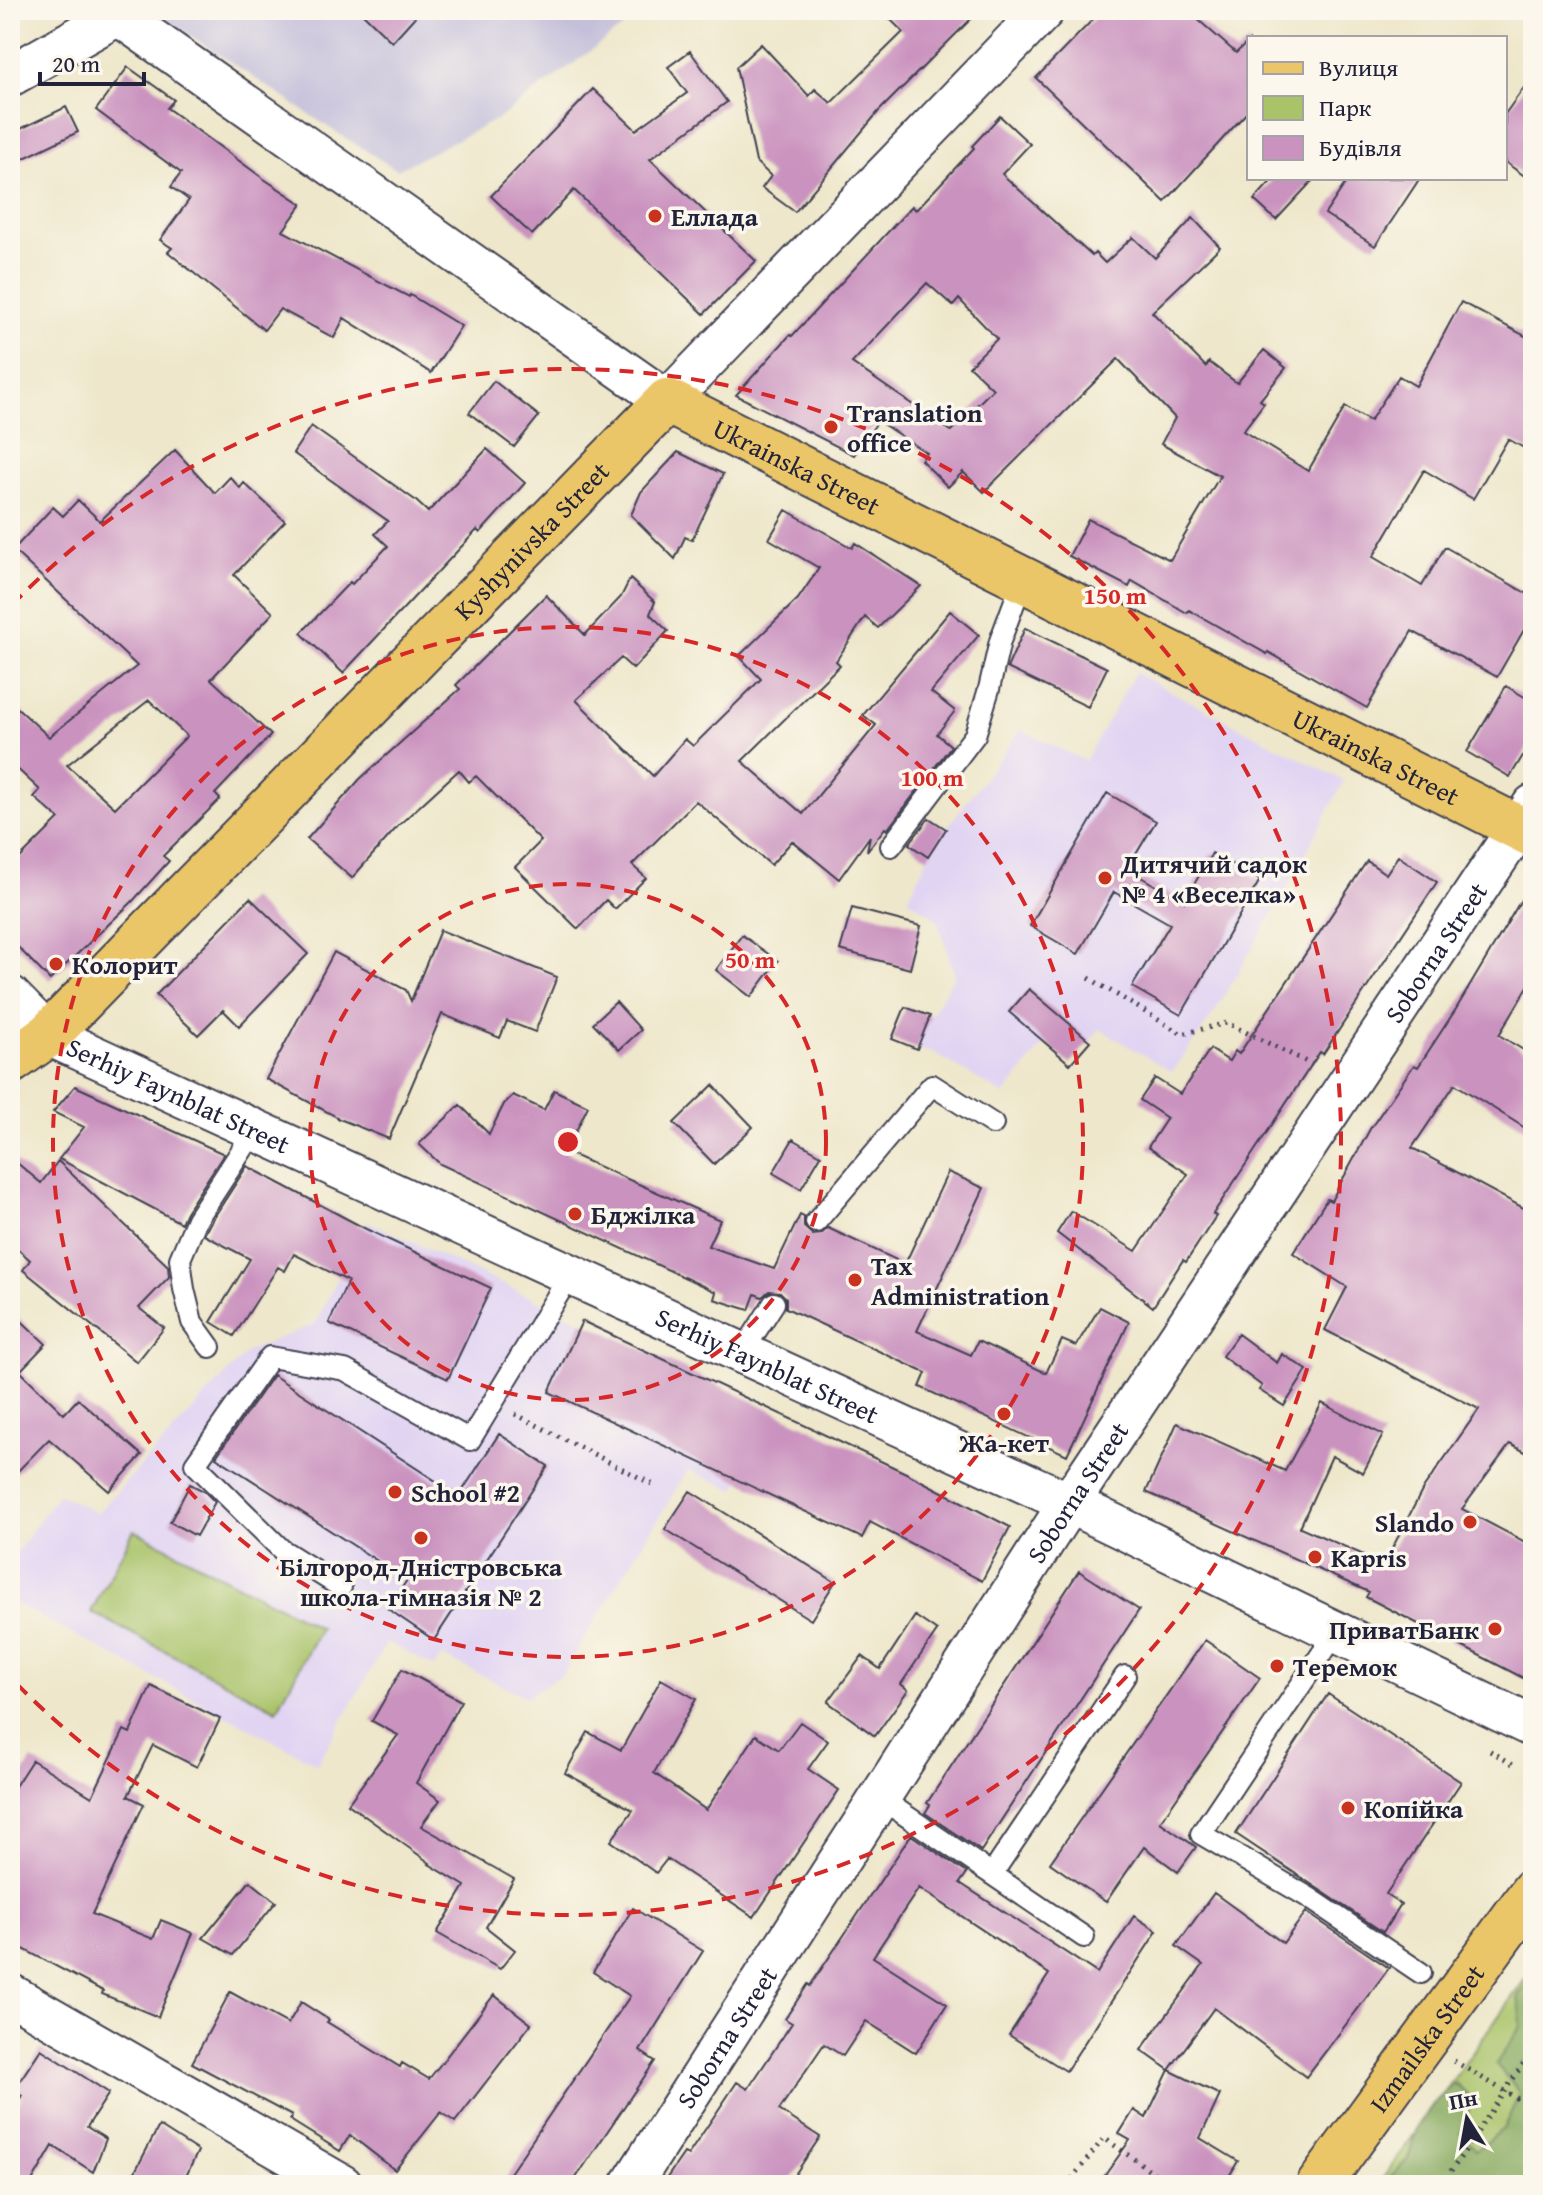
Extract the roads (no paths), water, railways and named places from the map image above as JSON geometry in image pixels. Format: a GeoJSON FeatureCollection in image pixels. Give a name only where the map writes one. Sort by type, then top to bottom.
{"type":"FeatureCollection","features":[{"type":"Feature","properties":{"kind":"main road","name":"Ukrainska Street"},"geometry":{"type":"LineString","coordinates":[[667,401],[1023,579],[1528,823]]}},
{"type":"Feature","properties":{"kind":"main road","name":"Kyshynivska Street"},"geometry":{"type":"LineString","coordinates":[[10,1062],[48,1035],[667,401]]}},
{"type":"Feature","properties":{"kind":"main road","name":"Izmailska Street"},"geometry":{"type":"LineString","coordinates":[[1319,2185],[1533,1891]]}},
{"type":"Feature","properties":{"kind":"street","name":"Kyshynivska Street"},"geometry":{"type":"LineString","coordinates":[[667,401],[1044,10]]}},
{"type":"Feature","properties":{"kind":"street","name":"Ukrainska Street"},"geometry":{"type":"LineString","coordinates":[[116,12],[667,401]]}},
{"type":"Feature","properties":{"kind":"street"},"geometry":{"type":"LineString","coordinates":[[10,76],[116,12]]}},
{"type":"Feature","properties":{"kind":"street","name":"Soborna Street"},"geometry":{"type":"LineString","coordinates":[[631,2185],[1069,1503],[1347,1085],[1528,823]]}},
{"type":"Feature","properties":{"kind":"street","name":"Serhiy Faynblat Street"},"geometry":{"type":"LineString","coordinates":[[10,996],[48,1035],[1069,1503],[1533,1727]]}},
{"type":"Feature","properties":{"kind":"street"},"geometry":{"type":"LineString","coordinates":[[12,2000],[342,2185]]}},
{"type":"Feature","properties":{"kind":"lane"},"geometry":{"type":"LineString","coordinates":[[891,846],[975,735],[1000,641],[1023,579]]}},
{"type":"Feature","properties":{"kind":"lane"},"geometry":{"type":"LineString","coordinates":[[816,1222],[932,1085],[993,1124]]}},
{"type":"Feature","properties":{"kind":"lane"},"geometry":{"type":"LineString","coordinates":[[210,1347],[192,1322],[180,1259],[197,1219],[255,1130]]}},
{"type":"Feature","properties":{"kind":"lane"},"geometry":{"type":"LineString","coordinates":[[341,1587],[282,1550],[195,1464],[270,1357],[345,1370],[470,1440],[570,1275]]}},
{"type":"Feature","properties":{"kind":"lane"},"geometry":{"type":"LineString","coordinates":[[742,1353],[774,1303]]}},
{"type":"Feature","properties":{"kind":"lane"},"geometry":{"type":"LineString","coordinates":[[1337,1631],[1201,1834],[1308,1897],[1421,1973]]}},
{"type":"Feature","properties":{"kind":"lane"},"geometry":{"type":"LineString","coordinates":[[992,1874],[1125,1676]]}},
{"type":"Feature","properties":{"kind":"lane"},"geometry":{"type":"LineString","coordinates":[[880,1798],[1084,1937]]}},
{"type":"Feature","properties":{"kind":"place","name":"Еллада"},"geometry":{"type":"Point","coordinates":[655,216]}},
{"type":"Feature","properties":{"kind":"place","name":"Translation office"},"geometry":{"type":"Point","coordinates":[831,427]}},
{"type":"Feature","properties":{"kind":"place","name":"Дитячий садок № 4 «Веселка»"},"geometry":{"type":"Point","coordinates":[1105,878]}},
{"type":"Feature","properties":{"kind":"place","name":"Колорит"},"geometry":{"type":"Point","coordinates":[56,964]}},
{"type":"Feature","properties":{"kind":"place","name":"Бджілка"},"geometry":{"type":"Point","coordinates":[575,1214]}},
{"type":"Feature","properties":{"kind":"place","name":"Tax Administration"},"geometry":{"type":"Point","coordinates":[855,1280]}},
{"type":"Feature","properties":{"kind":"place","name":"Жа-кет"},"geometry":{"type":"Point","coordinates":[1004,1414]}},
{"type":"Feature","properties":{"kind":"place","name":"School #2"},"geometry":{"type":"Point","coordinates":[395,1492]}},
{"type":"Feature","properties":{"kind":"place","name":"Slando"},"geometry":{"type":"Point","coordinates":[1470,1522]}},
{"type":"Feature","properties":{"kind":"place","name":"Білгород-Дністровська школа-гімназія № 2"},"geometry":{"type":"Point","coordinates":[421,1538]}},
{"type":"Feature","properties":{"kind":"place","name":"Kapris"},"geometry":{"type":"Point","coordinates":[1315,1557]}},
{"type":"Feature","properties":{"kind":"place","name":"ПриватБанк"},"geometry":{"type":"Point","coordinates":[1495,1629]}},
{"type":"Feature","properties":{"kind":"place","name":"Теремок"},"geometry":{"type":"Point","coordinates":[1277,1666]}},
{"type":"Feature","properties":{"kind":"place","name":"Копійка"},"geometry":{"type":"Point","coordinates":[1348,1808]}}]}
